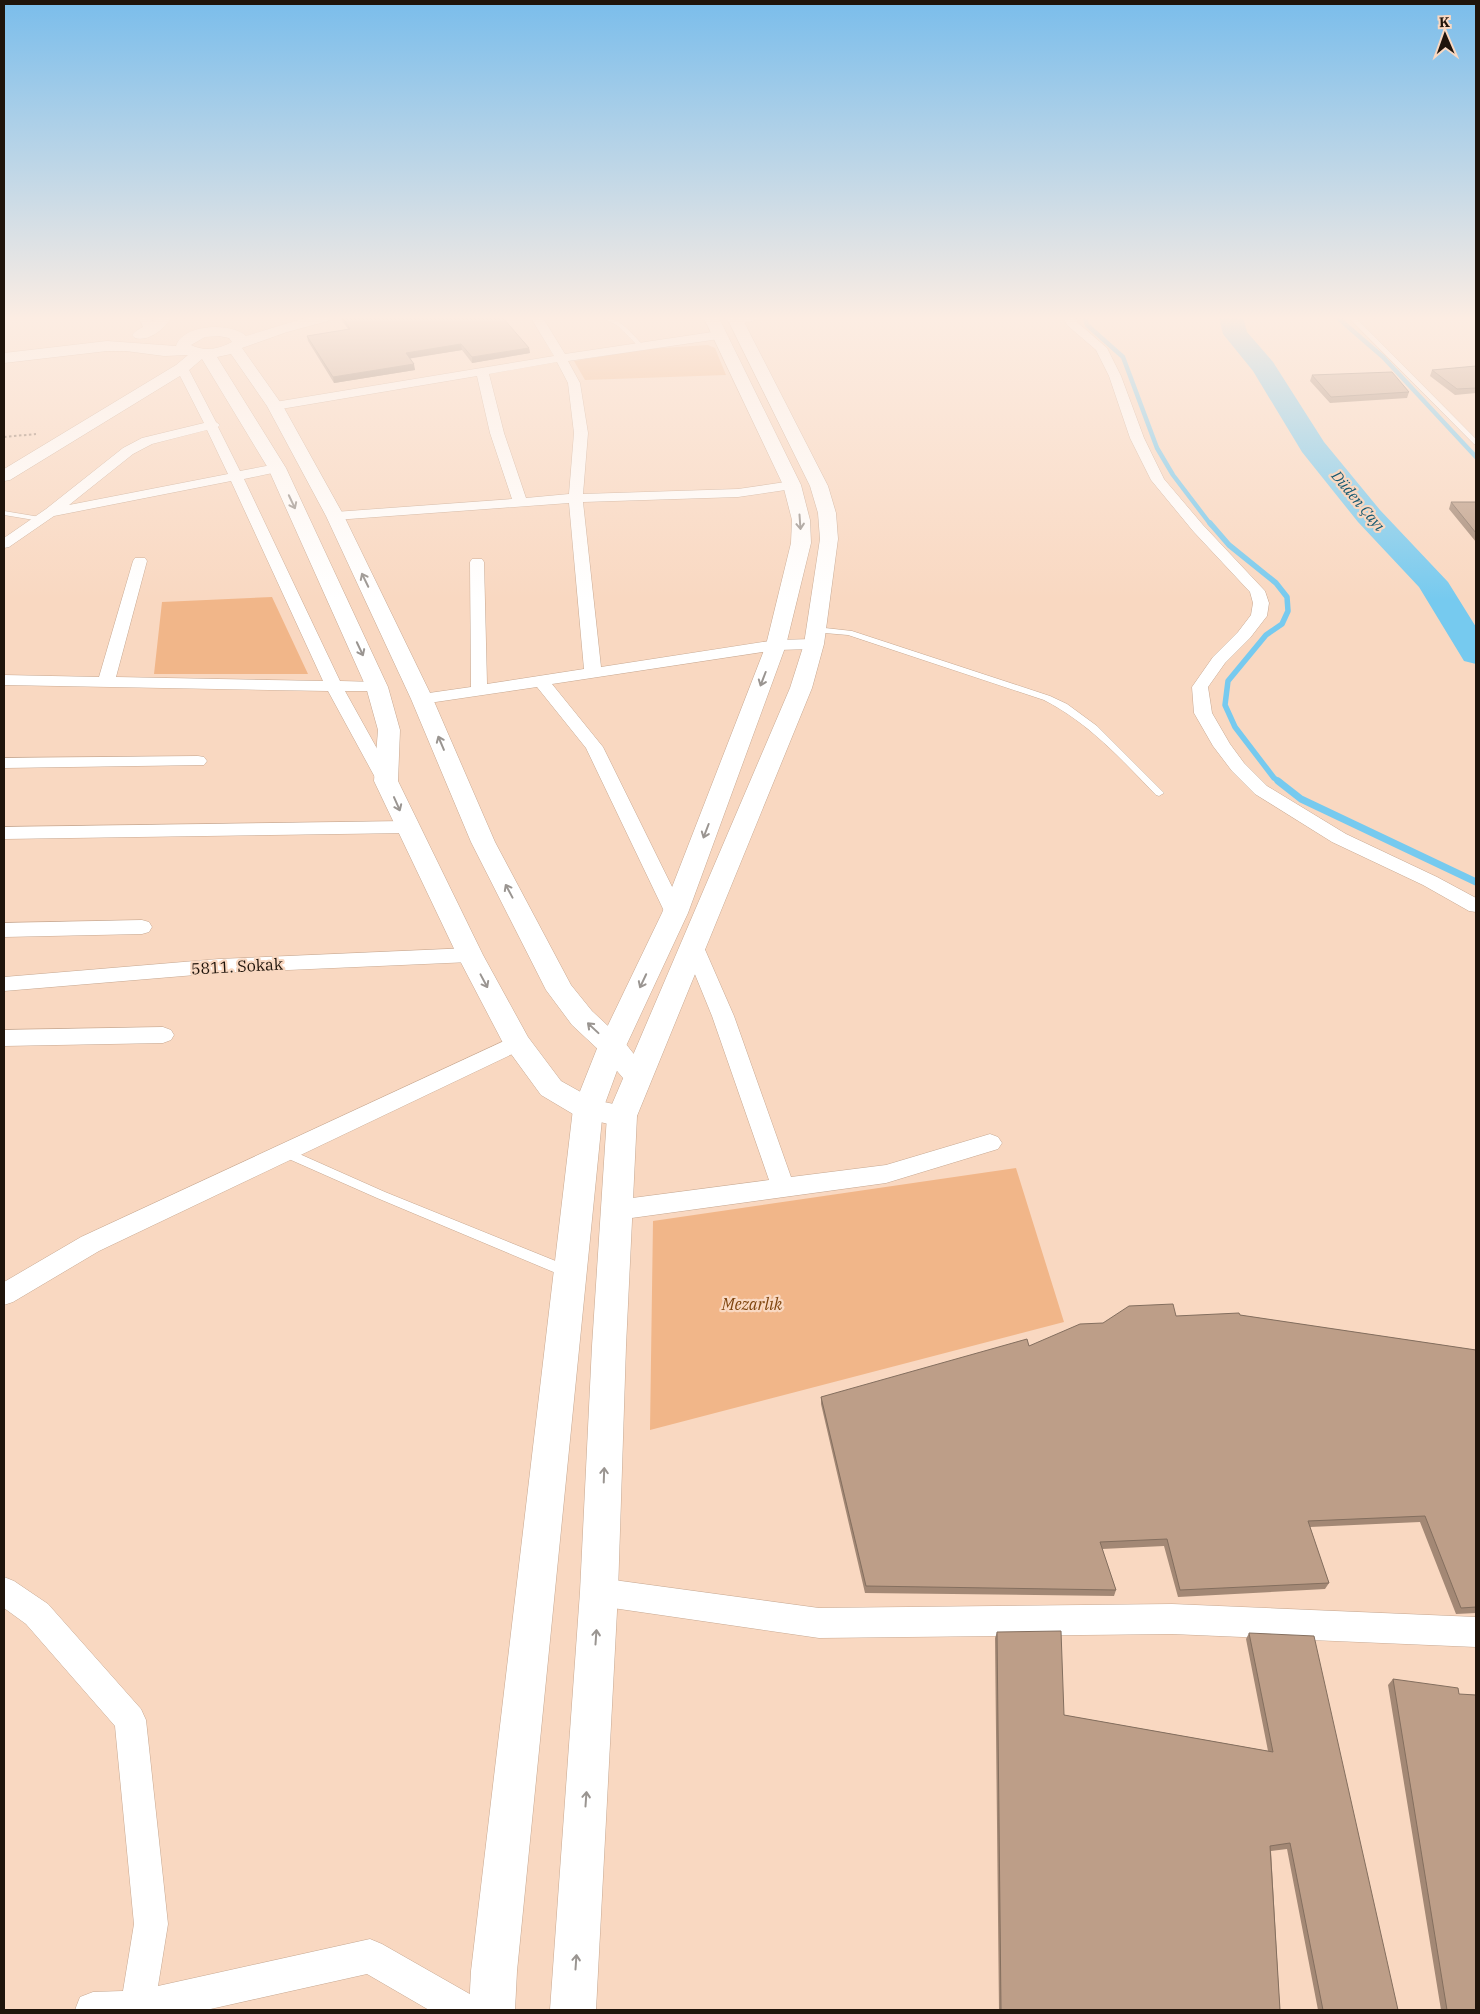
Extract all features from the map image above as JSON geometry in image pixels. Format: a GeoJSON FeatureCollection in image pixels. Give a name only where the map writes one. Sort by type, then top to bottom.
{"type":"FeatureCollection","features":[{"type":"Feature","properties":{"kind":"street"},"geometry":{"type":"LineString","coordinates":[[20,448],[80,412]]}},
{"type":"Feature","properties":{"kind":"street"},"geometry":{"type":"LineString","coordinates":[[4,476],[110,412]]}},
{"type":"Feature","properties":{"kind":"street"},"geometry":{"type":"LineString","coordinates":[[205,412],[334,686],[386,781],[407,828],[470,955],[516,1043],[551,1088],[588,1109],[622,1116]]}},
{"type":"Feature","properties":{"kind":"street"},"geometry":{"type":"LineString","coordinates":[[239,412],[277,468],[377,687],[389,730],[386,781]]}},
{"type":"Feature","properties":{"kind":"street"},"geometry":{"type":"LineString","coordinates":[[278,412],[334,516],[422,699],[483,842],[560,990],[582,1018],[612,1046],[638,1077]]}},
{"type":"Feature","properties":{"kind":"street"},"geometry":{"type":"LineString","coordinates":[[492,412],[520,502]]}},
{"type":"Feature","properties":{"kind":"street"},"geometry":{"type":"LineString","coordinates":[[579,412],[582,434],[576,498],[593,672]]}},
{"type":"Feature","properties":{"kind":"street"},"geometry":{"type":"LineString","coordinates":[[492,2010],[495,1961],[588,1109],[612,1046],[675,913],[776,644],[801,543],[802,520],[792,485],[764,412]]}},
{"type":"Feature","properties":{"kind":"street"},"geometry":{"type":"LineString","coordinates":[[573,2010],[599,1592],[622,1116],[801,688],[815,637],[829,539],[827,513],[818,486],[778,412]]}},
{"type":"Feature","properties":{"kind":"street"},"geometry":{"type":"LineString","coordinates":[[1128,412],[1137,438],[1158,480],[1198,528],[1257,591],[1261,602],[1259,616],[1244,635],[1219,660],[1200,687],[1203,713],[1222,746],[1238,767],[1261,790],[1296,813],[1339,838],[1430,881],[1476,906]]}},
{"type":"Feature","properties":{"kind":"street"},"geometry":{"type":"LineString","coordinates":[[4,544],[45,516],[128,451],[147,441],[212,425]]}},
{"type":"Feature","properties":{"kind":"street"},"geometry":{"type":"LineString","coordinates":[[45,516],[277,468]]}},
{"type":"Feature","properties":{"kind":"street"},"geometry":{"type":"LineString","coordinates":[[334,516],[576,498],[738,493],[792,485]]}},
{"type":"Feature","properties":{"kind":"street"},"geometry":{"type":"LineString","coordinates":[[106,682],[140,561]]}},
{"type":"Feature","properties":{"kind":"street"},"geometry":{"type":"LineString","coordinates":[[477,562],[479,690]]}},
{"type":"Feature","properties":{"kind":"street"},"geometry":{"type":"LineString","coordinates":[[422,699],[815,637]]}},
{"type":"Feature","properties":{"kind":"street"},"geometry":{"type":"LineString","coordinates":[[4,680],[377,687]]}},
{"type":"Feature","properties":{"kind":"street"},"geometry":{"type":"LineString","coordinates":[[541,680],[594,747],[675,913]]}},
{"type":"Feature","properties":{"kind":"street"},"geometry":{"type":"LineString","coordinates":[[4,763],[198,761]]}},
{"type":"Feature","properties":{"kind":"street"},"geometry":{"type":"LineString","coordinates":[[4,832],[407,828]]}},
{"type":"Feature","properties":{"kind":"street"},"geometry":{"type":"LineString","coordinates":[[4,930],[142,927]]}},
{"type":"Feature","properties":{"kind":"street"},"geometry":{"type":"LineString","coordinates":[[693,945],[723,1016],[783,1188]]}},
{"type":"Feature","properties":{"kind":"street","name":"5811. Sokak"},"geometry":{"type":"LineString","coordinates":[[4,984],[219,966],[470,955]]}},
{"type":"Feature","properties":{"kind":"street"},"geometry":{"type":"LineString","coordinates":[[4,1038],[163,1035]]}},
{"type":"Feature","properties":{"kind":"street"},"geometry":{"type":"LineString","coordinates":[[4,1296],[90,1244],[516,1043]]}},
{"type":"Feature","properties":{"kind":"street"},"geometry":{"type":"LineString","coordinates":[[617,1210],[886,1174],[990,1143]]}},
{"type":"Feature","properties":{"kind":"street"},"geometry":{"type":"LineString","coordinates":[[4,1591],[37,1614],[130,1720],[151,1924],[137,2009]]}},
{"type":"Feature","properties":{"kind":"street"},"geometry":{"type":"LineString","coordinates":[[599,1592],[819,1623],[1172,1619],[1476,1632]]}},
{"type":"Feature","properties":{"kind":"street"},"geometry":{"type":"LineString","coordinates":[[93,2010],[137,2009],[370,1956],[462,2010]]}},
{"type":"Feature","properties":{"kind":"lane"},"geometry":{"type":"LineString","coordinates":[[1445,412],[1476,443]]}},
{"type":"Feature","properties":{"kind":"lane"},"geometry":{"type":"LineString","coordinates":[[4,513],[45,516]]}},
{"type":"Feature","properties":{"kind":"lane"},"geometry":{"type":"LineString","coordinates":[[815,637],[849,633],[1047,698],[1063,705],[1092,725],[1159,793]]}},
{"type":"Feature","properties":{"kind":"lane"},"geometry":{"type":"LineString","coordinates":[[286,1153],[381,1195],[570,1273]]}},
{"type":"Feature","properties":{"kind":"path"},"geometry":{"type":"LineString","coordinates":[[4,437],[44,433]]}},
{"type":"Feature","properties":{"kind":"green space"},"geometry":{"type":"Polygon","coordinates":[[[272,597],[308,674],[154,674],[162,602],[272,597]]]}},
{"type":"Feature","properties":{"kind":"green space","name":"Mezarlık"},"geometry":{"type":"Polygon","coordinates":[[[1016,1168],[1064,1322],[650,1430],[653,1221],[1016,1168]]]}},
{"type":"Feature","properties":{"kind":"building"},"geometry":{"type":"Polygon","coordinates":[[[1451,502],[1476,502],[1476,533],[1451,502]]]}},
{"type":"Feature","properties":{"kind":"building"},"geometry":{"type":"Polygon","coordinates":[[[1173,1304],[1176,1316],[1239,1313],[1240,1315],[1476,1350],[1476,1607],[1461,1608],[1425,1516],[1308,1521],[1329,1583],[1180,1590],[1167,1539],[1100,1542],[1116,1590],[866,1586],[821,1397],[1027,1339],[1029,1346],[1080,1324],[1103,1323],[1129,1306],[1173,1304]]]}},
{"type":"Feature","properties":{"kind":"building"},"geometry":{"type":"Polygon","coordinates":[[[1061,1631],[1064,1715],[1273,1752],[1249,1633],[1314,1636],[1398,2010],[1323,2010],[1290,1843],[1270,1846],[1280,2010],[1001,2010],[997,1632],[1061,1631]]]}},
{"type":"Feature","properties":{"kind":"building"},"geometry":{"type":"Polygon","coordinates":[[[1393,1679],[1458,1688],[1459,1694],[1476,1695],[1476,2010],[1447,2010],[1393,1679]]]}},
{"type":"Feature","properties":{"kind":"waterway"},"geometry":{"type":"LineString","coordinates":[[1144,412],[1157,448],[1173,475],[1211,525]]}},
{"type":"Feature","properties":{"kind":"waterway","name":"Düden Çayı"},"geometry":{"type":"LineString","coordinates":[[1291,412],[1312,446],[1369,516],[1432,582],[1476,654]]}},
{"type":"Feature","properties":{"kind":"waterway"},"geometry":{"type":"LineString","coordinates":[[1434,412],[1476,457]]}},
{"type":"Feature","properties":{"kind":"waterway"},"geometry":{"type":"LineString","coordinates":[[1210,523],[1229,545],[1276,583],[1287,597],[1288,611],[1282,624],[1266,635],[1228,681],[1225,705],[1235,727],[1274,778],[1280,782]]}},
{"type":"Feature","properties":{"kind":"waterway"},"geometry":{"type":"LineString","coordinates":[[1278,781],[1301,799],[1476,882]]}}]}
